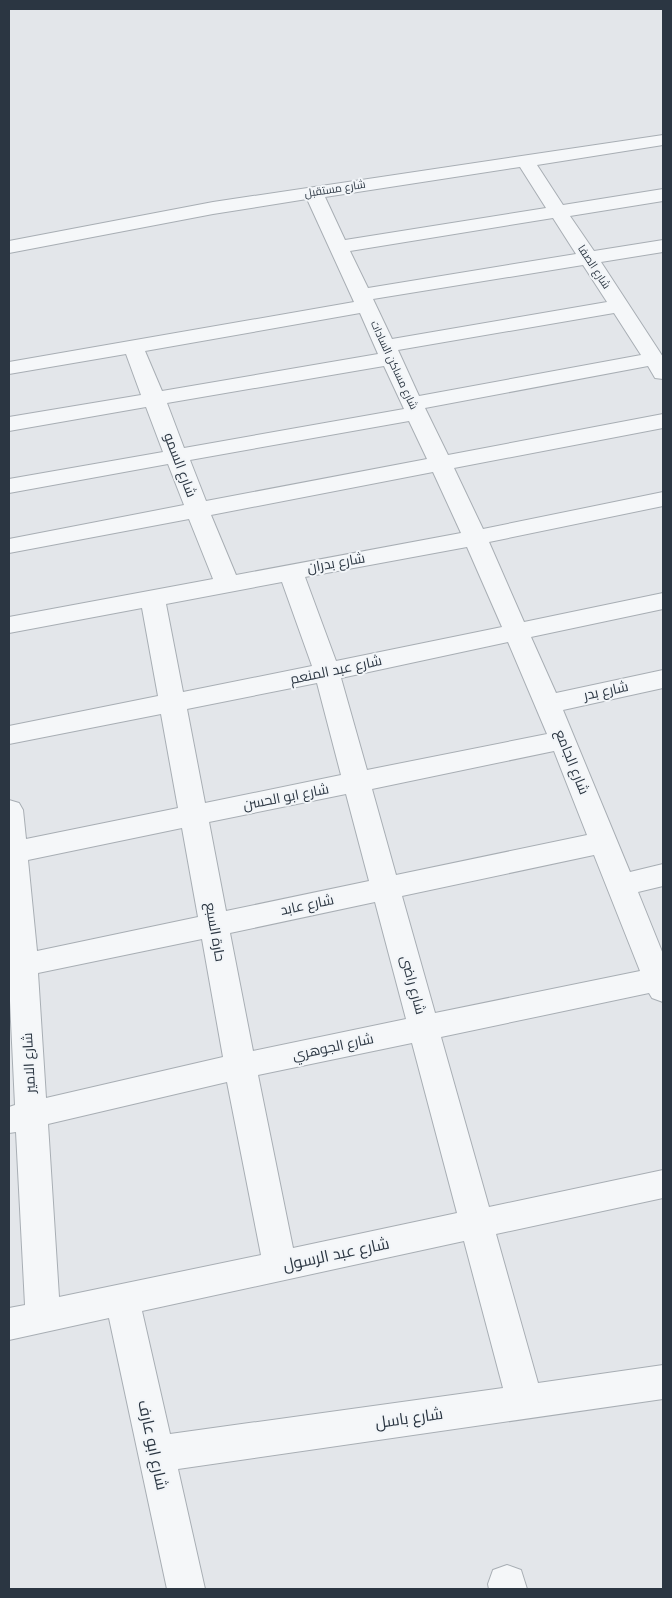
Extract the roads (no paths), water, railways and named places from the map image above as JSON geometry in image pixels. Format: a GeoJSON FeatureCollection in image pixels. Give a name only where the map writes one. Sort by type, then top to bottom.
{"type":"FeatureCollection","features":[{"type":"Feature","properties":{"kind":"street","name":"شارع مستقبل"},"geometry":{"type":"LineString","coordinates":[[9,247],[203,210],[313,192],[663,140]]}},
{"type":"Feature","properties":{"kind":"street","name":"شارع الصفا"},"geometry":{"type":"LineString","coordinates":[[525,160],[659,366]]}},
{"type":"Feature","properties":{"kind":"street","name":"شارع مساكن السادات"},"geometry":{"type":"LineString","coordinates":[[313,192],[475,538]]}},
{"type":"Feature","properties":{"kind":"street"},"geometry":{"type":"LineString","coordinates":[[338,247],[663,195]]}},
{"type":"Feature","properties":{"kind":"street"},"geometry":{"type":"LineString","coordinates":[[9,368],[133,346],[364,300],[663,246]]}},
{"type":"Feature","properties":{"kind":"street"},"geometry":{"type":"LineString","coordinates":[[9,424],[154,399],[620,306]]}},
{"type":"Feature","properties":{"kind":"street","name":"شارع السمو"},"geometry":{"type":"LineString","coordinates":[[133,346],[227,584]]}},
{"type":"Feature","properties":{"kind":"street"},"geometry":{"type":"LineString","coordinates":[[9,486],[177,456],[414,409],[659,366]]}},
{"type":"Feature","properties":{"kind":"street"},"geometry":{"type":"LineString","coordinates":[[9,546],[663,421]]}},
{"type":"Feature","properties":{"kind":"street","name":"شارع بدران"},"geometry":{"type":"LineString","coordinates":[[9,625],[475,538],[663,499]]}},
{"type":"Feature","properties":{"kind":"street","name":"شارع الجامع"},"geometry":{"type":"LineString","coordinates":[[475,538],[564,740],[661,984]]}},
{"type":"Feature","properties":{"kind":"street","name":"شارع راضى"},"geometry":{"type":"LineString","coordinates":[[291,572],[328,672],[526,1402]]}},
{"type":"Feature","properties":{"kind":"street","name":"حارة السبع"},"geometry":{"type":"LineString","coordinates":[[153,598],[240,1066],[280,1266]]}},
{"type":"Feature","properties":{"kind":"street","name":"شارع عبد المنعم"},"geometry":{"type":"LineString","coordinates":[[9,735],[328,672],[663,601]]}},
{"type":"Feature","properties":{"kind":"street","name":"شارع بدر"},"geometry":{"type":"LineString","coordinates":[[548,704],[663,679]]}},
{"type":"Feature","properties":{"kind":"street","name":"شارع ابو الحسن"},"geometry":{"type":"LineString","coordinates":[[11,853],[564,740]]}},
{"type":"Feature","properties":{"kind":"street","name":"شارع الامير"},"geometry":{"type":"LineString","coordinates":[[9,810],[20,1117],[43,1317]]}},
{"type":"Feature","properties":{"kind":"street","name":"شارع عابد"},"geometry":{"type":"LineString","coordinates":[[16,966],[605,842]]}},
{"type":"Feature","properties":{"kind":"street"},"geometry":{"type":"LineString","coordinates":[[622,885],[663,875]]}},
{"type":"Feature","properties":{"kind":"street","name":"شارع الجوهري"},"geometry":{"type":"LineString","coordinates":[[20,1117],[240,1066],[424,1028],[661,984]]}},
{"type":"Feature","properties":{"kind":"street","name":"شارع عبد الرسول"},"geometry":{"type":"LineString","coordinates":[[9,1324],[663,1184]]}},
{"type":"Feature","properties":{"kind":"street","name":"شارع ابو عارف"},"geometry":{"type":"LineString","coordinates":[[122,1300],[186,1589]]}},
{"type":"Feature","properties":{"kind":"street","name":"شارع باسل"},"geometry":{"type":"LineString","coordinates":[[155,1454],[663,1382]]}}]}
